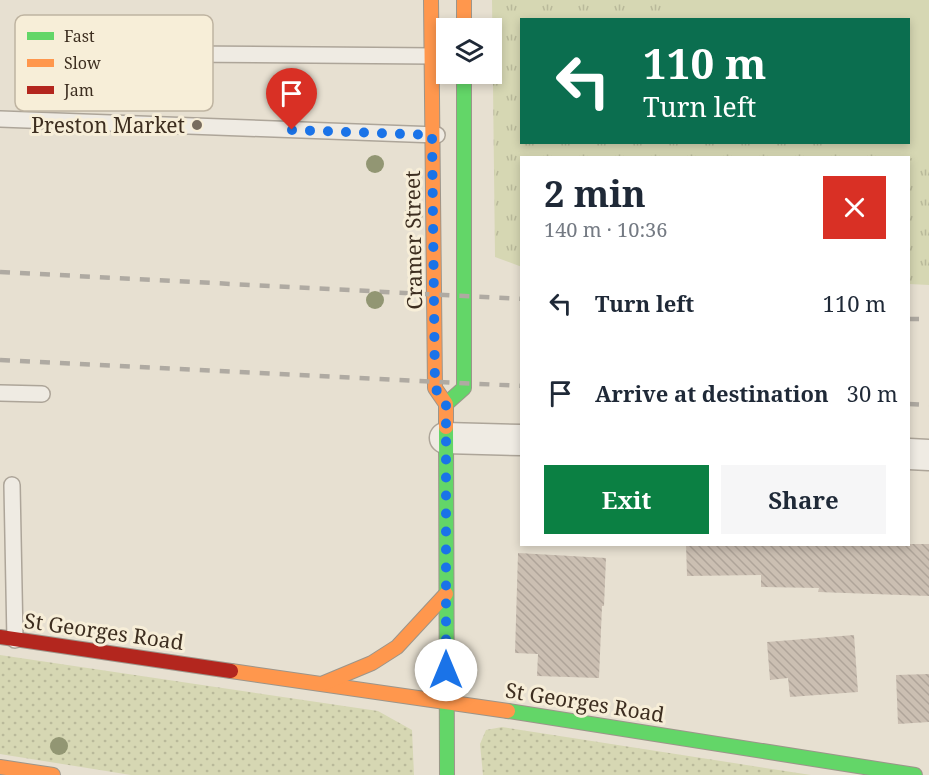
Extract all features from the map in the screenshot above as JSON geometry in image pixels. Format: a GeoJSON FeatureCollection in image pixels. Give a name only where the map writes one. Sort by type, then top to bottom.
{"type":"FeatureCollection","features":[{"type":"Feature","properties":{"kind":"street","name":"Cramer Street"},"geometry":{"type":"LineString","coordinates":[[431,0],[436,35]]}},
{"type":"Feature","properties":{"kind":"street"},"geometry":{"type":"LineString","coordinates":[[464,0],[464,18]]}},
{"type":"Feature","properties":{"kind":"street","name":"Cramer Street"},"geometry":{"type":"LineString","coordinates":[[437,84],[432,135],[435,388],[446,404],[447,775]]}},
{"type":"Feature","properties":{"kind":"street"},"geometry":{"type":"LineString","coordinates":[[446,404],[464,388],[464,84]]}},
{"type":"Feature","properties":{"kind":"street"},"geometry":{"type":"LineString","coordinates":[[445,438],[520,440]]}},
{"type":"Feature","properties":{"kind":"street"},"geometry":{"type":"LineString","coordinates":[[910,454],[929,455]]}},
{"type":"Feature","properties":{"kind":"street"},"geometry":{"type":"LineString","coordinates":[[322,684],[372,663],[397,647],[446,594]]}},
{"type":"Feature","properties":{"kind":"street","name":"St Georges Road"},"geometry":{"type":"LineString","coordinates":[[7,639],[448,702],[915,775]]}},
{"type":"Feature","properties":{"kind":"street"},"geometry":{"type":"LineString","coordinates":[[0,767],[53,775]]}},
{"type":"Feature","properties":{"kind":"lane"},"geometry":{"type":"LineString","coordinates":[[213,54],[436,56]]}},
{"type":"Feature","properties":{"kind":"lane"},"geometry":{"type":"LineString","coordinates":[[0,119],[464,136]]}},
{"type":"Feature","properties":{"kind":"lane"},"geometry":{"type":"LineString","coordinates":[[0,393],[42,394]]}},
{"type":"Feature","properties":{"kind":"lane"},"geometry":{"type":"LineString","coordinates":[[7,639],[12,485]]}},
{"type":"Feature","properties":{"kind":"green space"},"geometry":{"type":"Polygon","coordinates":[[[492,0],[929,0],[929,285],[910,284],[910,156],[520,156],[520,266],[495,257],[493,84],[502,84],[502,18],[492,18],[492,0]]]}},
{"type":"Feature","properties":{"kind":"green space"},"geometry":{"type":"Polygon","coordinates":[[[667,0],[929,0],[929,159],[882,156],[843,144],[910,144],[910,18],[675,18],[667,0]]]}},
{"type":"Feature","properties":{"kind":"green space"},"geometry":{"type":"Polygon","coordinates":[[[0,655],[378,711],[412,730],[414,775],[131,775],[0,754],[0,655]]]}},
{"type":"Feature","properties":{"kind":"green space"},"geometry":{"type":"Polygon","coordinates":[[[502,727],[811,775],[483,775],[480,744],[486,730],[502,727]]]}},
{"type":"Feature","properties":{"kind":"building"},"geometry":{"type":"Polygon","coordinates":[[[910,544],[929,544],[929,596],[818,592],[819,588],[761,587],[761,575],[687,576],[686,546],[910,546],[910,544]]]}},
{"type":"Feature","properties":{"kind":"building"},"geometry":{"type":"Polygon","coordinates":[[[518,553],[606,558],[599,678],[537,676],[538,654],[515,653],[518,553]]]}},
{"type":"Feature","properties":{"kind":"building"},"geometry":{"type":"Polygon","coordinates":[[[854,635],[858,692],[790,697],[788,678],[770,680],[767,642],[854,635]]]}},
{"type":"Feature","properties":{"kind":"building"},"geometry":{"type":"Polygon","coordinates":[[[929,674],[929,722],[898,724],[896,675],[929,674]]]}},
{"type":"Feature","properties":{"kind":"railway"},"geometry":{"type":"LineString","coordinates":[[0,272],[520,299]]}},
{"type":"Feature","properties":{"kind":"railway"},"geometry":{"type":"LineString","coordinates":[[910,319],[929,319]]}},
{"type":"Feature","properties":{"kind":"railway"},"geometry":{"type":"LineString","coordinates":[[0,360],[520,386]]}},
{"type":"Feature","properties":{"kind":"railway"},"geometry":{"type":"LineString","coordinates":[[910,404],[929,405]]}},
{"type":"Feature","properties":{"kind":"traffic: fast"},"geometry":{"type":"LineString","coordinates":[[446,404],[464,388],[464,84]]}},
{"type":"Feature","properties":{"kind":"traffic: fast"},"geometry":{"type":"LineString","coordinates":[[446,427],[447,775]]}},
{"type":"Feature","properties":{"kind":"traffic: fast"},"geometry":{"type":"LineString","coordinates":[[508,711],[915,775]]}},
{"type":"Feature","properties":{"kind":"traffic: slow"},"geometry":{"type":"LineString","coordinates":[[431,0],[435,388],[446,404],[446,427]]}},
{"type":"Feature","properties":{"kind":"traffic: slow"},"geometry":{"type":"LineString","coordinates":[[464,0],[464,18]]}},
{"type":"Feature","properties":{"kind":"traffic: slow"},"geometry":{"type":"LineString","coordinates":[[324,683],[372,663],[397,647],[446,594]]}},
{"type":"Feature","properties":{"kind":"traffic: slow"},"geometry":{"type":"LineString","coordinates":[[231,671],[508,711]]}},
{"type":"Feature","properties":{"kind":"traffic: slow"},"geometry":{"type":"LineString","coordinates":[[0,767],[53,775]]}},
{"type":"Feature","properties":{"kind":"traffic: jam"},"geometry":{"type":"LineString","coordinates":[[0,637],[231,671]]}},
{"type":"Feature","properties":{"kind":"place","name":"Preston Market"},"geometry":{"type":"Point","coordinates":[197,125]}},
{"type":"Feature","properties":{"kind":"route"},"geometry":{"type":"LineString","coordinates":[[292,130],[432,135],[435,388],[446,404],[446,670]]}}]}
